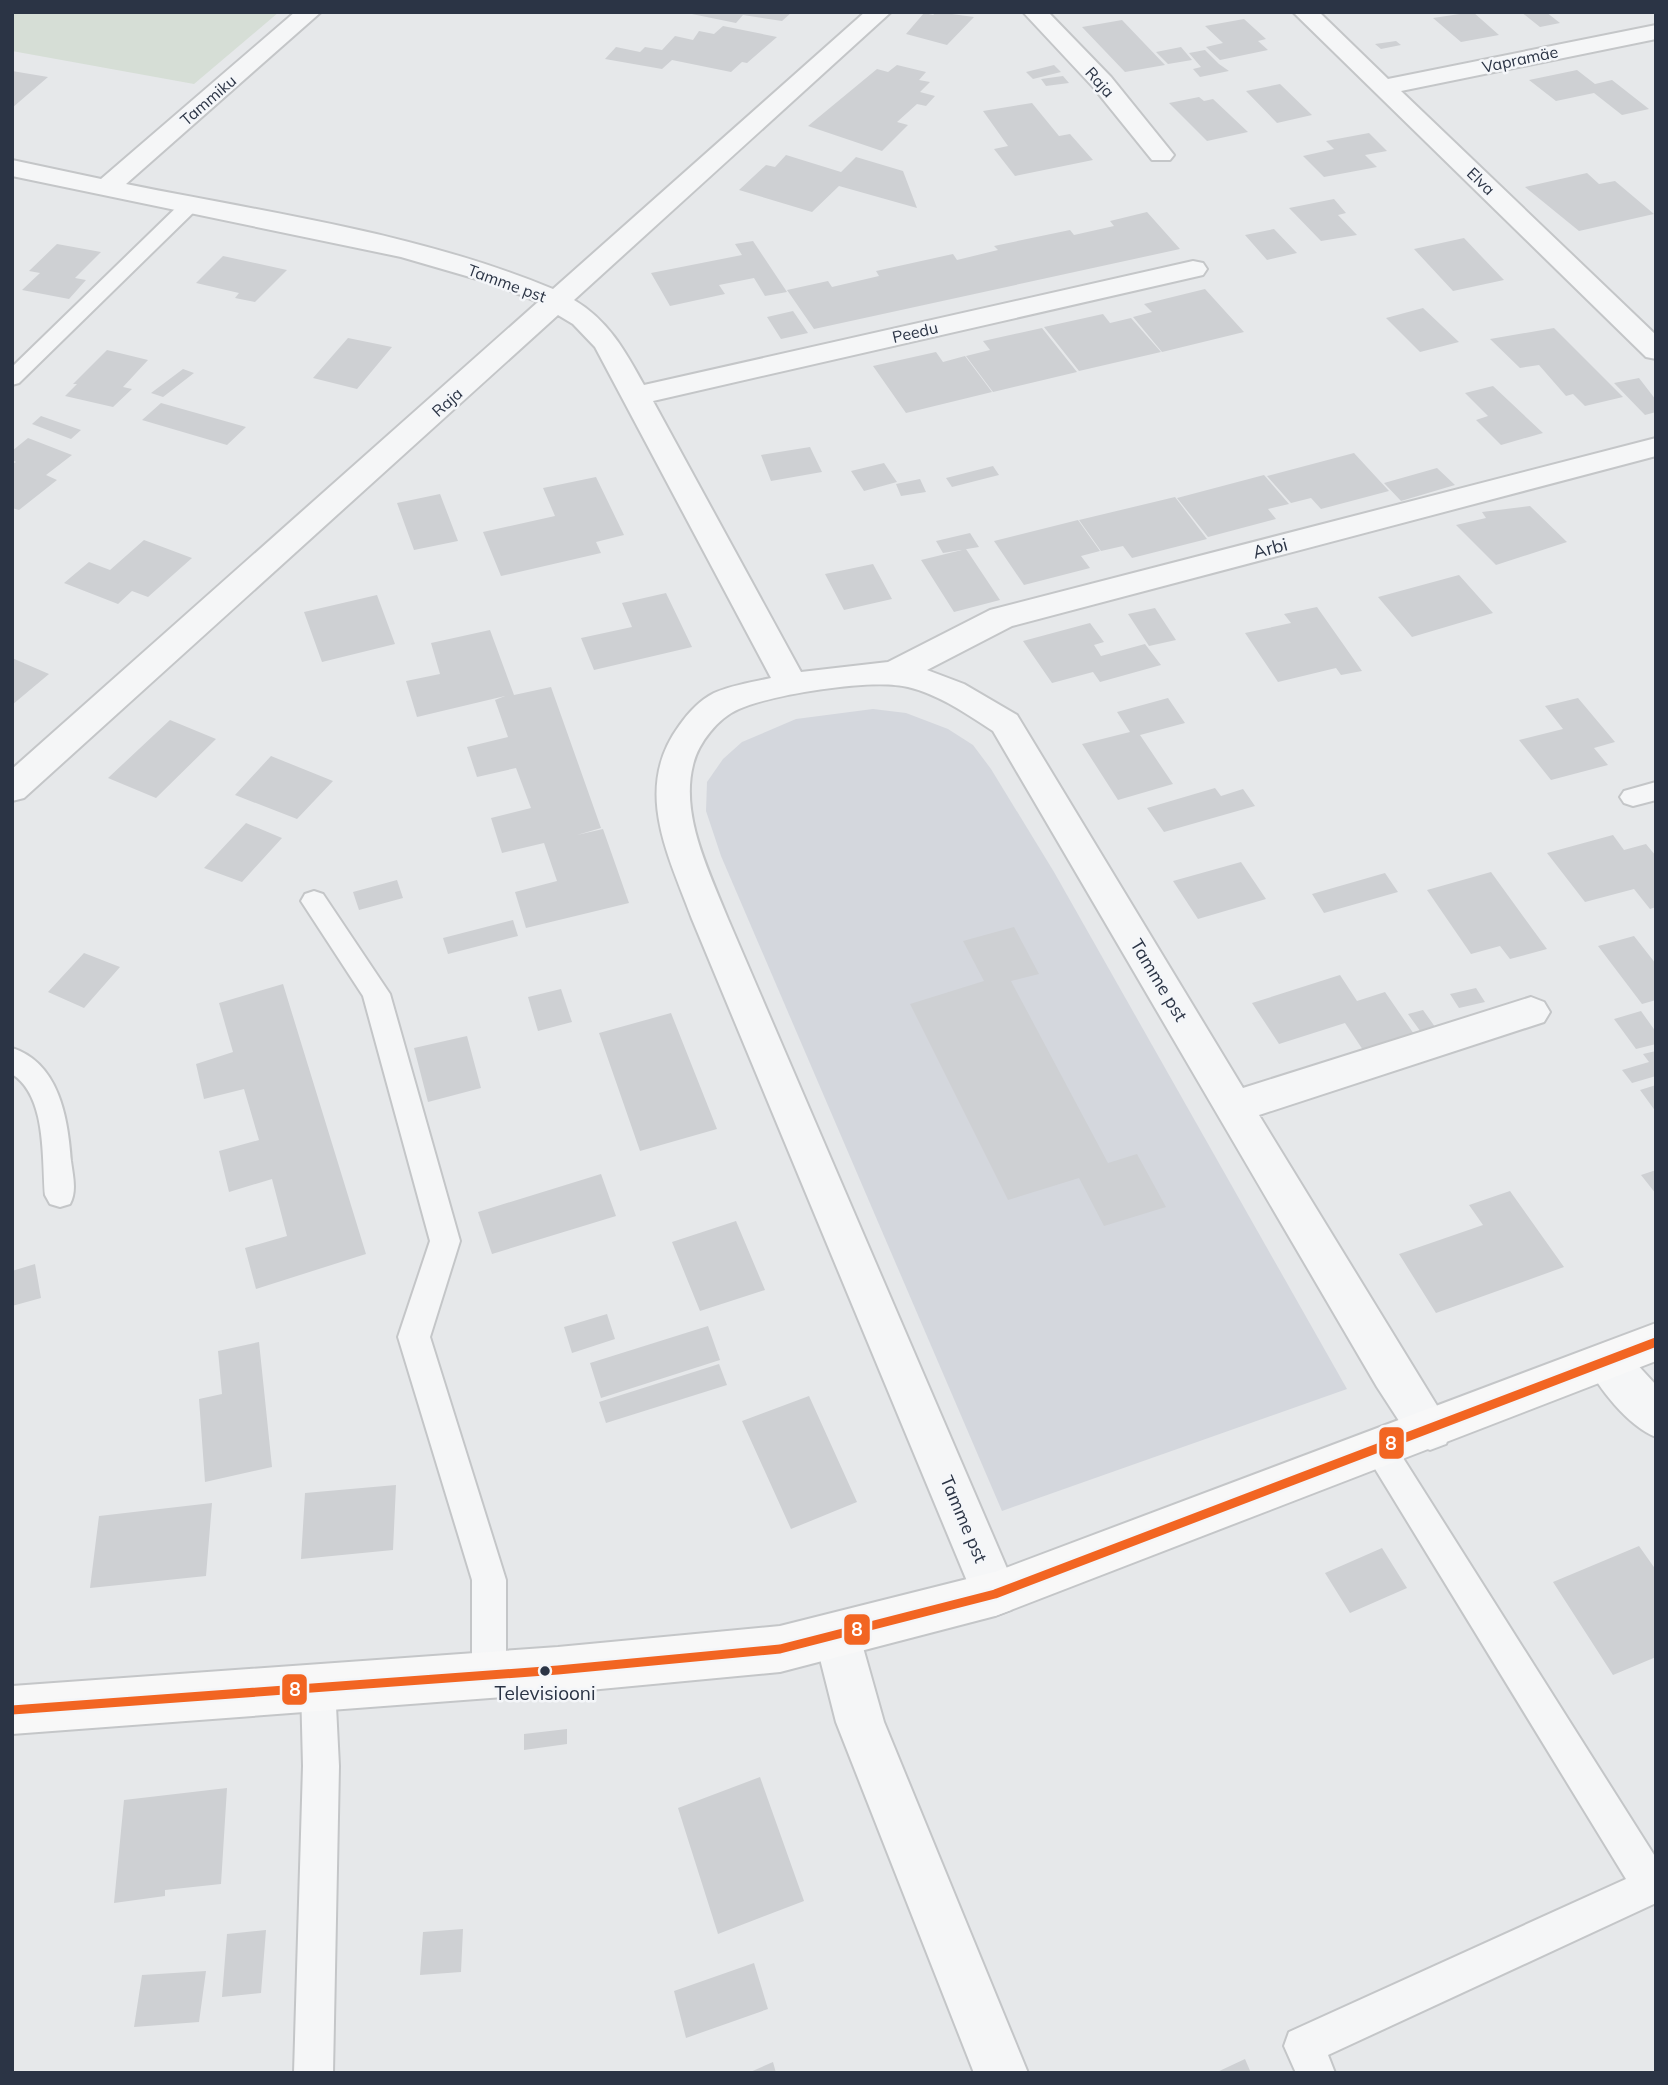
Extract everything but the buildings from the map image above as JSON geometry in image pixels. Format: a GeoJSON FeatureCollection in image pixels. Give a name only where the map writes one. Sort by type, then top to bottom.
{"type":"FeatureCollection","features":[{"type":"Feature","properties":{"kind":"street","name":"Tammiku"},"geometry":{"type":"LineString","coordinates":[[106,188],[309,12]]}},
{"type":"Feature","properties":{"kind":"street","name":"Raja"},"geometry":{"type":"LineString","coordinates":[[12,789],[879,12]]}},
{"type":"Feature","properties":{"kind":"street","name":"Raja"},"geometry":{"type":"LineString","coordinates":[[1035,12],[1102,82],[1161,155]]}},
{"type":"Feature","properties":{"kind":"street","name":"Elva"},"geometry":{"type":"LineString","coordinates":[[1305,12],[1656,351]]}},
{"type":"Feature","properties":{"kind":"street","name":"Vapramäe"},"geometry":{"type":"LineString","coordinates":[[1384,87],[1656,32]]}},
{"type":"Feature","properties":{"kind":"street","name":"Tamme pst"},"geometry":{"type":"LineString","coordinates":[[12,168],[407,251],[517,283],[558,302],[598,329],[792,685]]}},
{"type":"Feature","properties":{"kind":"street","name":"Peedu"},"geometry":{"type":"LineString","coordinates":[[636,396],[1194,269]]}},
{"type":"Feature","properties":{"kind":"street","name":"Arbi"},"geometry":{"type":"LineString","coordinates":[[893,673],[1001,618],[1656,447]]}},
{"type":"Feature","properties":{"kind":"street","name":"Tamme pst"},"geometry":{"type":"LineString","coordinates":[[995,1594],[710,919],[674,818],[673,769],[692,730],[726,701],[792,685],[893,673],[965,697],[1005,723],[1385,1361],[1430,1430]]}},
{"type":"Feature","properties":{"kind":"street"},"geometry":{"type":"LineString","coordinates":[[1235,1107],[1531,1013]]}},
{"type":"Feature","properties":{"kind":"street"},"geometry":{"type":"LineString","coordinates":[[12,1710],[780,1649],[995,1594],[1656,1342]]}},
{"type":"Feature","properties":{"kind":"street"},"geometry":{"type":"LineString","coordinates":[[1607,1361],[1656,1418]]}},
{"type":"Feature","properties":{"kind":"street"},"geometry":{"type":"LineString","coordinates":[[838,1635],[860,1722],[1001,2073]]}},
{"type":"Feature","properties":{"kind":"lane"},"geometry":{"type":"LineString","coordinates":[[12,379],[191,204]]}},
{"type":"Feature","properties":{"kind":"lane"},"geometry":{"type":"LineString","coordinates":[[314,901],[376,994],[445,1241],[414,1337],[489,1580],[489,1673]]}},
{"type":"Feature","properties":{"kind":"lane"},"geometry":{"type":"LineString","coordinates":[[12,1059],[27,1066],[48,1100],[60,1195]]}},
{"type":"Feature","properties":{"kind":"lane"},"geometry":{"type":"LineString","coordinates":[[1316,2073],[1303,2046],[1652,1885],[1380,1449]]}},
{"type":"Feature","properties":{"kind":"lane"},"geometry":{"type":"LineString","coordinates":[[313,2073],[321,1766],[318,1686]]}},
{"type":"Feature","properties":{"kind":"shaded area"},"geometry":{"type":"Polygon","coordinates":[[[12,12],[279,12],[194,84],[12,51],[12,12]]]}},
{"type":"Feature","properties":{"kind":"shaded area"},"geometry":{"type":"Polygon","coordinates":[[[873,709],[906,713],[948,729],[973,745],[991,769],[1054,872],[1347,1389],[1002,1511],[721,856],[706,811],[707,782],[723,759],[742,742],[796,719],[873,709]]]}},
{"type":"Feature","properties":{"kind":"transit line","name":"8"},"geometry":{"type":"LineString","coordinates":[[12,1710],[558,1670],[780,1649],[995,1594],[1656,1342]]}},
{"type":"Feature","properties":{"kind":"place","name":"Televisiooni"},"geometry":{"type":"Point","coordinates":[545,1671]}}]}
